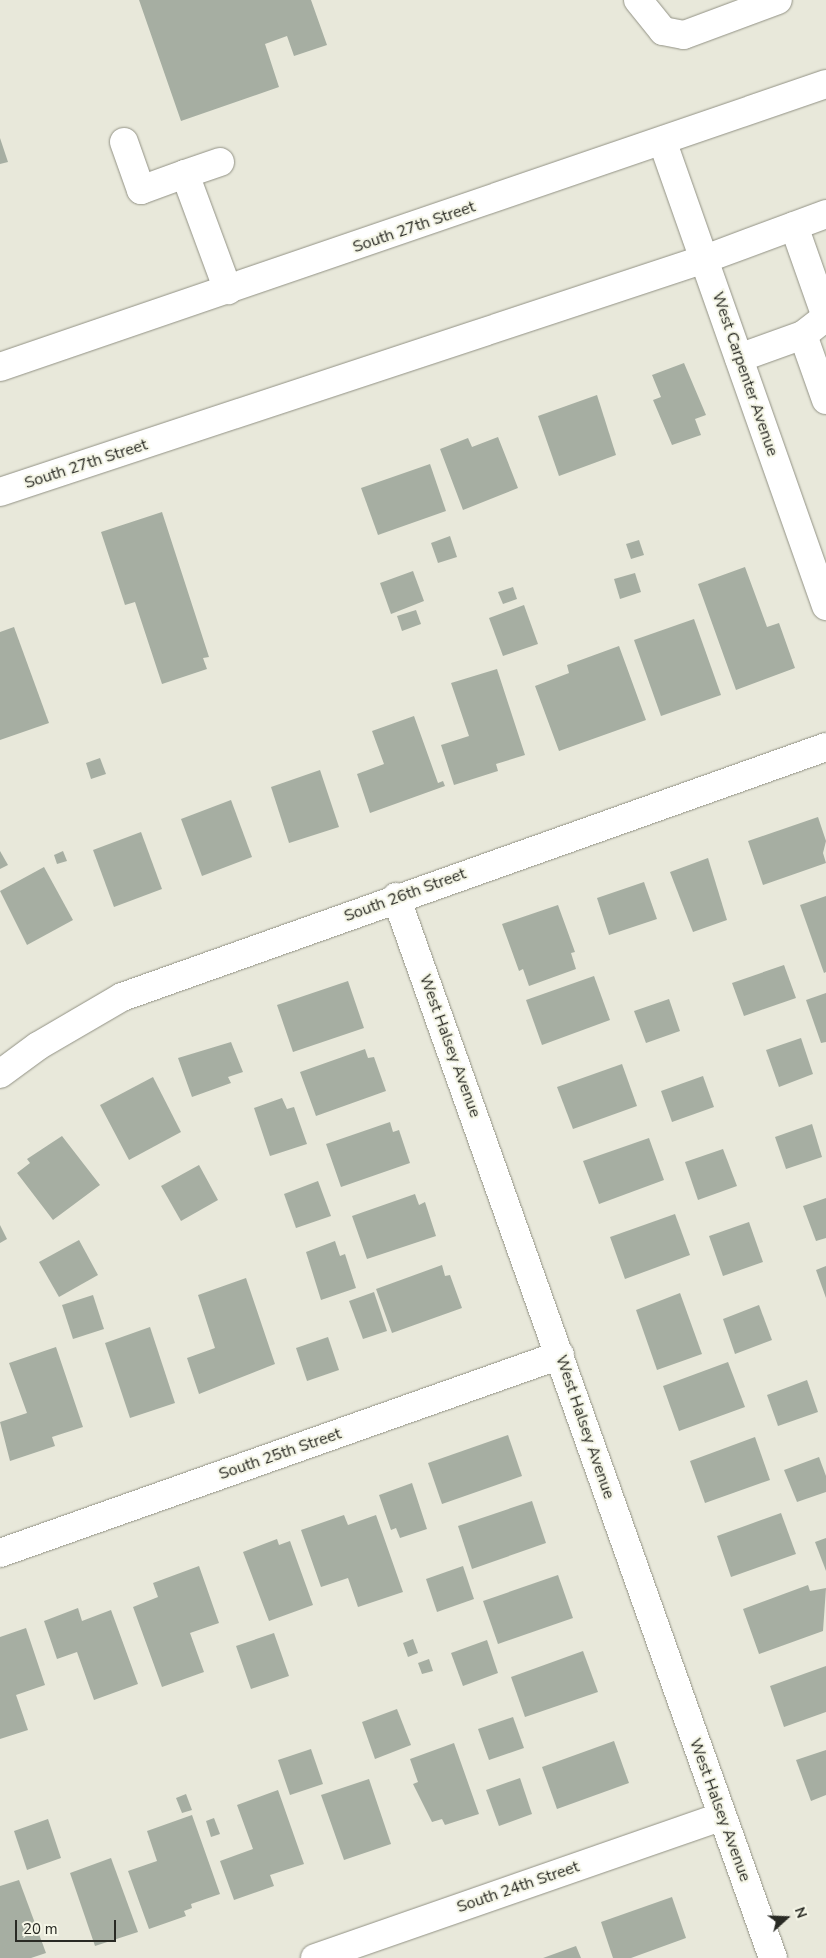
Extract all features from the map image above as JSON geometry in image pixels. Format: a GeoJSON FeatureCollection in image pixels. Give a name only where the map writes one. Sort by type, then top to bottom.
{"type":"FeatureCollection","features":[{"type":"Feature","properties":{"kind":"street"},"geometry":{"type":"LineString","coordinates":[[638,0],[663,31],[684,35],[778,0]]}},
{"type":"Feature","properties":{"kind":"street","name":"South 27th Street"},"geometry":{"type":"LineString","coordinates":[[0,367],[664,142],[826,84]]}},
{"type":"Feature","properties":{"kind":"street"},"geometry":{"type":"LineString","coordinates":[[124,142],[141,190],[220,162]]}},
{"type":"Feature","properties":{"kind":"street","name":"West Carpenter Avenue"},"geometry":{"type":"LineString","coordinates":[[664,142],[826,606]]}},
{"type":"Feature","properties":{"kind":"street"},"geometry":{"type":"LineString","coordinates":[[185,174],[228,290]]}},
{"type":"Feature","properties":{"kind":"street","name":"South 27th Street"},"geometry":{"type":"LineString","coordinates":[[0,492],[705,259],[826,214]]}},
{"type":"Feature","properties":{"kind":"street"},"geometry":{"type":"LineString","coordinates":[[739,358],[803,335],[826,317],[794,226]]}},
{"type":"Feature","properties":{"kind":"street"},"geometry":{"type":"LineString","coordinates":[[803,335],[826,400]]}},
{"type":"Feature","properties":{"kind":"street","name":"South 26th Street"},"geometry":{"type":"LineString","coordinates":[[0,1074],[38,1046],[122,997],[396,897],[826,747]]}},
{"type":"Feature","properties":{"kind":"street","name":"West Halsey Avenue"},"geometry":{"type":"LineString","coordinates":[[396,897],[773,1958]]}},
{"type":"Feature","properties":{"kind":"street","name":"South 25th Street"},"geometry":{"type":"LineString","coordinates":[[0,1552],[560,1355]]}},
{"type":"Feature","properties":{"kind":"street","name":"South 24th Street"},"geometry":{"type":"LineString","coordinates":[[315,1958],[722,1816]]}},
{"type":"Feature","properties":{"kind":"building"},"geometry":{"type":"Polygon","coordinates":[[[139,0],[311,0],[327,45],[294,56],[287,36],[265,44],[279,87],[181,121],[139,0]]]}},
{"type":"Feature","properties":{"kind":"building"},"geometry":{"type":"Polygon","coordinates":[[[0,138],[8,162],[0,164],[0,138]]]}},
{"type":"Feature","properties":{"kind":"building"},"geometry":{"type":"Polygon","coordinates":[[[684,363],[706,415],[695,419],[701,435],[672,445],[653,400],[661,397],[652,375],[684,363]]]}},
{"type":"Feature","properties":{"kind":"building"},"geometry":{"type":"Polygon","coordinates":[[[597,395],[616,455],[559,476],[538,416],[597,395]]]}},
{"type":"Feature","properties":{"kind":"building"},"geometry":{"type":"Polygon","coordinates":[[[498,437],[518,488],[463,510],[440,449],[468,438],[472,447],[498,437]]]}},
{"type":"Feature","properties":{"kind":"building"},"geometry":{"type":"Polygon","coordinates":[[[430,464],[446,511],[378,535],[361,488],[430,464]]]}},
{"type":"Feature","properties":{"kind":"building"},"geometry":{"type":"Polygon","coordinates":[[[162,512],[209,657],[203,658],[207,669],[162,684],[135,602],[125,605],[101,532],[162,512]]]}},
{"type":"Feature","properties":{"kind":"building"},"geometry":{"type":"Polygon","coordinates":[[[450,536],[457,557],[438,563],[431,543],[450,536]]]}},
{"type":"Feature","properties":{"kind":"building"},"geometry":{"type":"Polygon","coordinates":[[[639,540],[644,555],[631,559],[626,544],[639,540]]]}},
{"type":"Feature","properties":{"kind":"building"},"geometry":{"type":"Polygon","coordinates":[[[745,567],[767,627],[779,623],[795,668],[736,690],[698,584],[745,567]]]}},
{"type":"Feature","properties":{"kind":"building"},"geometry":{"type":"Polygon","coordinates":[[[413,571],[424,601],[391,614],[380,583],[413,571]]]}},
{"type":"Feature","properties":{"kind":"building"},"geometry":{"type":"Polygon","coordinates":[[[635,573],[641,592],[620,599],[614,579],[635,573]]]}},
{"type":"Feature","properties":{"kind":"building"},"geometry":{"type":"Polygon","coordinates":[[[513,587],[517,599],[503,604],[498,592],[513,587]]]}},
{"type":"Feature","properties":{"kind":"building"},"geometry":{"type":"Polygon","coordinates":[[[524,605],[538,644],[503,656],[489,618],[524,605]]]}},
{"type":"Feature","properties":{"kind":"building"},"geometry":{"type":"Polygon","coordinates":[[[416,610],[421,624],[402,631],[397,616],[416,610]]]}},
{"type":"Feature","properties":{"kind":"building"},"geometry":{"type":"Polygon","coordinates":[[[694,619],[721,695],[661,716],[634,640],[694,619]]]}},
{"type":"Feature","properties":{"kind":"building"},"geometry":{"type":"Polygon","coordinates":[[[14,627],[49,723],[0,740],[0,632],[14,627]]]}},
{"type":"Feature","properties":{"kind":"building"},"geometry":{"type":"Polygon","coordinates":[[[619,646],[646,720],[559,751],[535,686],[569,673],[567,665],[619,646]]]}},
{"type":"Feature","properties":{"kind":"building"},"geometry":{"type":"Polygon","coordinates":[[[497,669],[525,755],[496,764],[498,771],[454,785],[441,745],[469,736],[451,683],[497,669]]]}},
{"type":"Feature","properties":{"kind":"building"},"geometry":{"type":"Polygon","coordinates":[[[414,716],[438,783],[443,781],[445,786],[370,813],[357,774],[384,764],[372,731],[414,716]]]}},
{"type":"Feature","properties":{"kind":"building"},"geometry":{"type":"Polygon","coordinates":[[[100,758],[106,774],[91,779],[86,763],[100,758]]]}},
{"type":"Feature","properties":{"kind":"building"},"geometry":{"type":"Polygon","coordinates":[[[320,770],[339,827],[289,843],[271,787],[320,770]]]}},
{"type":"Feature","properties":{"kind":"building"},"geometry":{"type":"Polygon","coordinates":[[[231,800],[252,857],[202,876],[181,819],[231,800]]]}},
{"type":"Feature","properties":{"kind":"building"},"geometry":{"type":"Polygon","coordinates":[[[818,817],[826,841],[823,853],[826,863],[763,885],[748,841],[818,817]]]}},
{"type":"Feature","properties":{"kind":"building"},"geometry":{"type":"Polygon","coordinates":[[[141,832],[162,889],[114,907],[93,850],[141,832]]]}},
{"type":"Feature","properties":{"kind":"building"},"geometry":{"type":"Polygon","coordinates":[[[0,851],[8,865],[0,869],[0,851]]]}},
{"type":"Feature","properties":{"kind":"building"},"geometry":{"type":"Polygon","coordinates":[[[63,851],[67,861],[57,864],[54,855],[63,851]]]}},
{"type":"Feature","properties":{"kind":"building"},"geometry":{"type":"Polygon","coordinates":[[[708,858],[727,920],[693,932],[670,872],[708,858]]]}},
{"type":"Feature","properties":{"kind":"building"},"geometry":{"type":"Polygon","coordinates":[[[44,867],[73,920],[27,945],[0,891],[44,867]]]}},
{"type":"Feature","properties":{"kind":"building"},"geometry":{"type":"Polygon","coordinates":[[[644,882],[657,919],[609,935],[597,898],[644,882]]]}},
{"type":"Feature","properties":{"kind":"building"},"geometry":{"type":"Polygon","coordinates":[[[826,896],[826,972],[824,973],[800,905],[826,896]]]}},
{"type":"Feature","properties":{"kind":"building"},"geometry":{"type":"Polygon","coordinates":[[[558,905],[575,952],[571,953],[576,969],[529,986],[523,969],[519,971],[502,924],[558,905]]]}},
{"type":"Feature","properties":{"kind":"building"},"geometry":{"type":"Polygon","coordinates":[[[784,965],[796,998],[744,1016],[732,983],[784,965]]]}},
{"type":"Feature","properties":{"kind":"building"},"geometry":{"type":"Polygon","coordinates":[[[594,976],[610,1020],[542,1045],[526,1000],[594,976]]]}},
{"type":"Feature","properties":{"kind":"building"},"geometry":{"type":"Polygon","coordinates":[[[348,981],[364,1028],[293,1052],[277,1005],[348,981]]]}},
{"type":"Feature","properties":{"kind":"building"},"geometry":{"type":"Polygon","coordinates":[[[826,993],[826,1042],[821,1043],[806,1000],[826,993]]]}},
{"type":"Feature","properties":{"kind":"building"},"geometry":{"type":"Polygon","coordinates":[[[669,999],[680,1031],[646,1043],[634,1011],[669,999]]]}},
{"type":"Feature","properties":{"kind":"building"},"geometry":{"type":"Polygon","coordinates":[[[801,1038],[813,1074],[779,1087],[766,1050],[801,1038]]]}},
{"type":"Feature","properties":{"kind":"building"},"geometry":{"type":"Polygon","coordinates":[[[231,1042],[243,1072],[228,1077],[231,1083],[192,1097],[178,1058],[231,1042]]]}},
{"type":"Feature","properties":{"kind":"building"},"geometry":{"type":"Polygon","coordinates":[[[365,1049],[368,1058],[374,1057],[386,1091],[316,1116],[300,1072],[365,1049]]]}},
{"type":"Feature","properties":{"kind":"building"},"geometry":{"type":"Polygon","coordinates":[[[622,1064],[637,1106],[573,1129],[557,1087],[622,1064]]]}},
{"type":"Feature","properties":{"kind":"building"},"geometry":{"type":"Polygon","coordinates":[[[703,1076],[714,1107],[672,1122],[661,1091],[703,1076]]]}},
{"type":"Feature","properties":{"kind":"building"},"geometry":{"type":"Polygon","coordinates":[[[153,1077],[181,1132],[129,1160],[100,1105],[153,1077]]]}},
{"type":"Feature","properties":{"kind":"building"},"geometry":{"type":"Polygon","coordinates":[[[282,1098],[287,1109],[294,1107],[307,1144],[270,1156],[254,1108],[282,1098]]]}},
{"type":"Feature","properties":{"kind":"building"},"geometry":{"type":"Polygon","coordinates":[[[390,1122],[393,1132],[399,1130],[410,1163],[341,1187],[326,1144],[390,1122]]]}},
{"type":"Feature","properties":{"kind":"building"},"geometry":{"type":"Polygon","coordinates":[[[812,1124],[822,1157],[786,1169],[775,1137],[812,1124]]]}},
{"type":"Feature","properties":{"kind":"building"},"geometry":{"type":"Polygon","coordinates":[[[62,1136],[100,1185],[53,1220],[17,1173],[30,1163],[27,1159],[62,1136]]]}},
{"type":"Feature","properties":{"kind":"building"},"geometry":{"type":"Polygon","coordinates":[[[649,1138],[664,1180],[599,1204],[583,1161],[649,1138]]]}},
{"type":"Feature","properties":{"kind":"building"},"geometry":{"type":"Polygon","coordinates":[[[723,1149],[737,1186],[698,1200],[685,1162],[723,1149]]]}},
{"type":"Feature","properties":{"kind":"building"},"geometry":{"type":"Polygon","coordinates":[[[199,1165],[218,1200],[181,1221],[161,1186],[199,1165]]]}},
{"type":"Feature","properties":{"kind":"building"},"geometry":{"type":"Polygon","coordinates":[[[318,1181],[331,1216],[296,1228],[284,1194],[318,1181]]]}},
{"type":"Feature","properties":{"kind":"building"},"geometry":{"type":"Polygon","coordinates":[[[415,1194],[419,1205],[425,1202],[436,1236],[367,1259],[352,1216],[415,1194]]]}},
{"type":"Feature","properties":{"kind":"building"},"geometry":{"type":"Polygon","coordinates":[[[826,1198],[826,1238],[816,1241],[803,1206],[826,1198]]]}},
{"type":"Feature","properties":{"kind":"building"},"geometry":{"type":"Polygon","coordinates":[[[675,1214],[690,1255],[625,1279],[610,1237],[675,1214]]]}},
{"type":"Feature","properties":{"kind":"building"},"geometry":{"type":"Polygon","coordinates":[[[749,1222],[763,1262],[723,1276],[709,1236],[749,1222]]]}},
{"type":"Feature","properties":{"kind":"building"},"geometry":{"type":"Polygon","coordinates":[[[0,1225],[7,1239],[0,1243],[0,1225]]]}},
{"type":"Feature","properties":{"kind":"building"},"geometry":{"type":"Polygon","coordinates":[[[79,1240],[98,1275],[59,1297],[39,1262],[79,1240]]]}},
{"type":"Feature","properties":{"kind":"building"},"geometry":{"type":"Polygon","coordinates":[[[335,1241],[340,1256],[345,1254],[356,1288],[321,1300],[306,1252],[335,1241]]]}},
{"type":"Feature","properties":{"kind":"building"},"geometry":{"type":"Polygon","coordinates":[[[442,1265],[445,1276],[450,1275],[462,1308],[392,1333],[376,1289],[442,1265]]]}},
{"type":"Feature","properties":{"kind":"building"},"geometry":{"type":"Polygon","coordinates":[[[826,1266],[826,1298],[816,1270],[826,1266]]]}},
{"type":"Feature","properties":{"kind":"building"},"geometry":{"type":"Polygon","coordinates":[[[246,1278],[275,1364],[199,1394],[187,1358],[215,1348],[198,1295],[246,1278]]]}},
{"type":"Feature","properties":{"kind":"building"},"geometry":{"type":"Polygon","coordinates":[[[374,1292],[387,1331],[363,1339],[349,1301],[374,1292]]]}},
{"type":"Feature","properties":{"kind":"building"},"geometry":{"type":"Polygon","coordinates":[[[680,1293],[702,1354],[657,1370],[636,1310],[680,1293]]]}},
{"type":"Feature","properties":{"kind":"building"},"geometry":{"type":"Polygon","coordinates":[[[93,1295],[104,1329],[73,1339],[62,1305],[93,1295]]]}},
{"type":"Feature","properties":{"kind":"building"},"geometry":{"type":"Polygon","coordinates":[[[759,1305],[772,1340],[735,1354],[723,1319],[759,1305]]]}},
{"type":"Feature","properties":{"kind":"building"},"geometry":{"type":"Polygon","coordinates":[[[150,1327],[175,1403],[130,1418],[105,1343],[150,1327]]]}},
{"type":"Feature","properties":{"kind":"building"},"geometry":{"type":"Polygon","coordinates":[[[328,1337],[339,1370],[307,1381],[296,1348],[328,1337]]]}},
{"type":"Feature","properties":{"kind":"building"},"geometry":{"type":"Polygon","coordinates":[[[56,1347],[83,1427],[52,1437],[55,1446],[10,1461],[0,1422],[27,1413],[9,1363],[56,1347]]]}},
{"type":"Feature","properties":{"kind":"building"},"geometry":{"type":"Polygon","coordinates":[[[728,1362],[745,1407],[679,1431],[663,1386],[728,1362]]]}},
{"type":"Feature","properties":{"kind":"building"},"geometry":{"type":"Polygon","coordinates":[[[807,1380],[818,1412],[778,1426],[767,1395],[807,1380]]]}},
{"type":"Feature","properties":{"kind":"building"},"geometry":{"type":"Polygon","coordinates":[[[508,1435],[522,1476],[442,1504],[428,1463],[508,1435]]]}},
{"type":"Feature","properties":{"kind":"building"},"geometry":{"type":"Polygon","coordinates":[[[755,1437],[770,1480],[705,1503],[690,1461],[755,1437]]]}},
{"type":"Feature","properties":{"kind":"building"},"geometry":{"type":"Polygon","coordinates":[[[819,1457],[826,1476],[826,1492],[797,1502],[784,1470],[819,1457]]]}},
{"type":"Feature","properties":{"kind":"building"},"geometry":{"type":"Polygon","coordinates":[[[412,1483],[427,1529],[400,1538],[396,1528],[391,1530],[379,1495],[412,1483]]]}},
{"type":"Feature","properties":{"kind":"building"},"geometry":{"type":"Polygon","coordinates":[[[532,1501],[546,1543],[472,1569],[458,1526],[532,1501]]]}},
{"type":"Feature","properties":{"kind":"building"},"geometry":{"type":"Polygon","coordinates":[[[781,1513],[796,1554],[731,1577],[717,1536],[781,1513]]]}},
{"type":"Feature","properties":{"kind":"building"},"geometry":{"type":"Polygon","coordinates":[[[344,1515],[348,1525],[376,1515],[403,1592],[358,1607],[348,1578],[321,1587],[301,1530],[344,1515]]]}},
{"type":"Feature","properties":{"kind":"building"},"geometry":{"type":"Polygon","coordinates":[[[826,1538],[826,1571],[815,1542],[826,1538]]]}},
{"type":"Feature","properties":{"kind":"building"},"geometry":{"type":"Polygon","coordinates":[[[277,1539],[279,1545],[290,1541],[313,1605],[269,1621],[243,1552],[277,1539]]]}},
{"type":"Feature","properties":{"kind":"building"},"geometry":{"type":"Polygon","coordinates":[[[199,1566],[219,1623],[190,1633],[204,1672],[162,1687],[133,1607],[158,1597],[153,1583],[199,1566]]]}},
{"type":"Feature","properties":{"kind":"building"},"geometry":{"type":"Polygon","coordinates":[[[463,1566],[474,1599],[437,1612],[426,1579],[463,1566]]]}},
{"type":"Feature","properties":{"kind":"building"},"geometry":{"type":"Polygon","coordinates":[[[558,1575],[573,1618],[498,1644],[483,1601],[558,1575]]]}},
{"type":"Feature","properties":{"kind":"building"},"geometry":{"type":"Polygon","coordinates":[[[808,1585],[810,1591],[826,1588],[823,1631],[759,1654],[743,1609],[808,1585]]]}},
{"type":"Feature","properties":{"kind":"building"},"geometry":{"type":"Polygon","coordinates":[[[78,1608],[82,1621],[111,1610],[138,1684],[94,1700],[77,1652],[57,1659],[44,1621],[78,1608]]]}},
{"type":"Feature","properties":{"kind":"building"},"geometry":{"type":"Polygon","coordinates":[[[26,1628],[45,1685],[16,1695],[28,1730],[0,1739],[0,1637],[26,1628]]]}},
{"type":"Feature","properties":{"kind":"building"},"geometry":{"type":"Polygon","coordinates":[[[274,1633],[289,1676],[251,1689],[236,1646],[274,1633]]]}},
{"type":"Feature","properties":{"kind":"building"},"geometry":{"type":"Polygon","coordinates":[[[413,1639],[418,1653],[408,1657],[403,1643],[413,1639]]]}},
{"type":"Feature","properties":{"kind":"building"},"geometry":{"type":"Polygon","coordinates":[[[487,1640],[498,1673],[463,1686],[451,1653],[487,1640]]]}},
{"type":"Feature","properties":{"kind":"building"},"geometry":{"type":"Polygon","coordinates":[[[583,1651],[598,1692],[525,1717],[511,1677],[583,1651]]]}},
{"type":"Feature","properties":{"kind":"building"},"geometry":{"type":"Polygon","coordinates":[[[429,1659],[433,1671],[422,1674],[418,1663],[429,1659]]]}},
{"type":"Feature","properties":{"kind":"building"},"geometry":{"type":"Polygon","coordinates":[[[826,1666],[826,1712],[784,1727],[770,1686],[826,1666]]]}},
{"type":"Feature","properties":{"kind":"building"},"geometry":{"type":"Polygon","coordinates":[[[397,1709],[411,1745],[375,1759],[362,1722],[397,1709]]]}},
{"type":"Feature","properties":{"kind":"building"},"geometry":{"type":"Polygon","coordinates":[[[513,1717],[524,1748],[489,1760],[478,1729],[513,1717]]]}},
{"type":"Feature","properties":{"kind":"building"},"geometry":{"type":"Polygon","coordinates":[[[614,1741],[629,1783],[557,1809],[542,1767],[614,1741]]]}},
{"type":"Feature","properties":{"kind":"building"},"geometry":{"type":"Polygon","coordinates":[[[454,1743],[479,1814],[445,1825],[442,1819],[432,1822],[413,1784],[418,1782],[410,1759],[454,1743]]]}},
{"type":"Feature","properties":{"kind":"building"},"geometry":{"type":"Polygon","coordinates":[[[311,1749],[323,1784],[290,1795],[278,1760],[311,1749]]]}},
{"type":"Feature","properties":{"kind":"building"},"geometry":{"type":"Polygon","coordinates":[[[826,1750],[826,1795],[811,1801],[796,1760],[826,1750]]]}},
{"type":"Feature","properties":{"kind":"building"},"geometry":{"type":"Polygon","coordinates":[[[520,1778],[532,1814],[499,1826],[486,1790],[520,1778]]]}},
{"type":"Feature","properties":{"kind":"building"},"geometry":{"type":"Polygon","coordinates":[[[369,1779],[391,1844],[344,1860],[321,1795],[369,1779]]]}},
{"type":"Feature","properties":{"kind":"building"},"geometry":{"type":"Polygon","coordinates":[[[278,1790],[304,1864],[270,1875],[274,1886],[234,1900],[220,1861],[253,1849],[237,1805],[278,1790]]]}},
{"type":"Feature","properties":{"kind":"building"},"geometry":{"type":"Polygon","coordinates":[[[186,1794],[192,1810],[182,1813],[176,1798],[186,1794]]]}},
{"type":"Feature","properties":{"kind":"building"},"geometry":{"type":"Polygon","coordinates":[[[192,1815],[220,1894],[191,1904],[192,1908],[184,1911],[186,1916],[149,1929],[128,1871],[157,1861],[147,1831],[192,1815]]]}},
{"type":"Feature","properties":{"kind":"building"},"geometry":{"type":"Polygon","coordinates":[[[214,1818],[220,1834],[211,1837],[206,1821],[214,1818]]]}},
{"type":"Feature","properties":{"kind":"building"},"geometry":{"type":"Polygon","coordinates":[[[48,1819],[61,1858],[27,1870],[14,1831],[48,1819]]]}},
{"type":"Feature","properties":{"kind":"building"},"geometry":{"type":"Polygon","coordinates":[[[111,1858],[138,1932],[95,1946],[70,1873],[111,1858]]]}},
{"type":"Feature","properties":{"kind":"building"},"geometry":{"type":"Polygon","coordinates":[[[19,1880],[46,1953],[31,1958],[0,1958],[0,1886],[19,1880]]]}},
{"type":"Feature","properties":{"kind":"building"},"geometry":{"type":"Polygon","coordinates":[[[672,1897],[686,1938],[631,1958],[613,1958],[601,1922],[672,1897]]]}},
{"type":"Feature","properties":{"kind":"building"},"geometry":{"type":"Polygon","coordinates":[[[576,1946],[581,1958],[543,1958],[576,1946]]]}}]}
